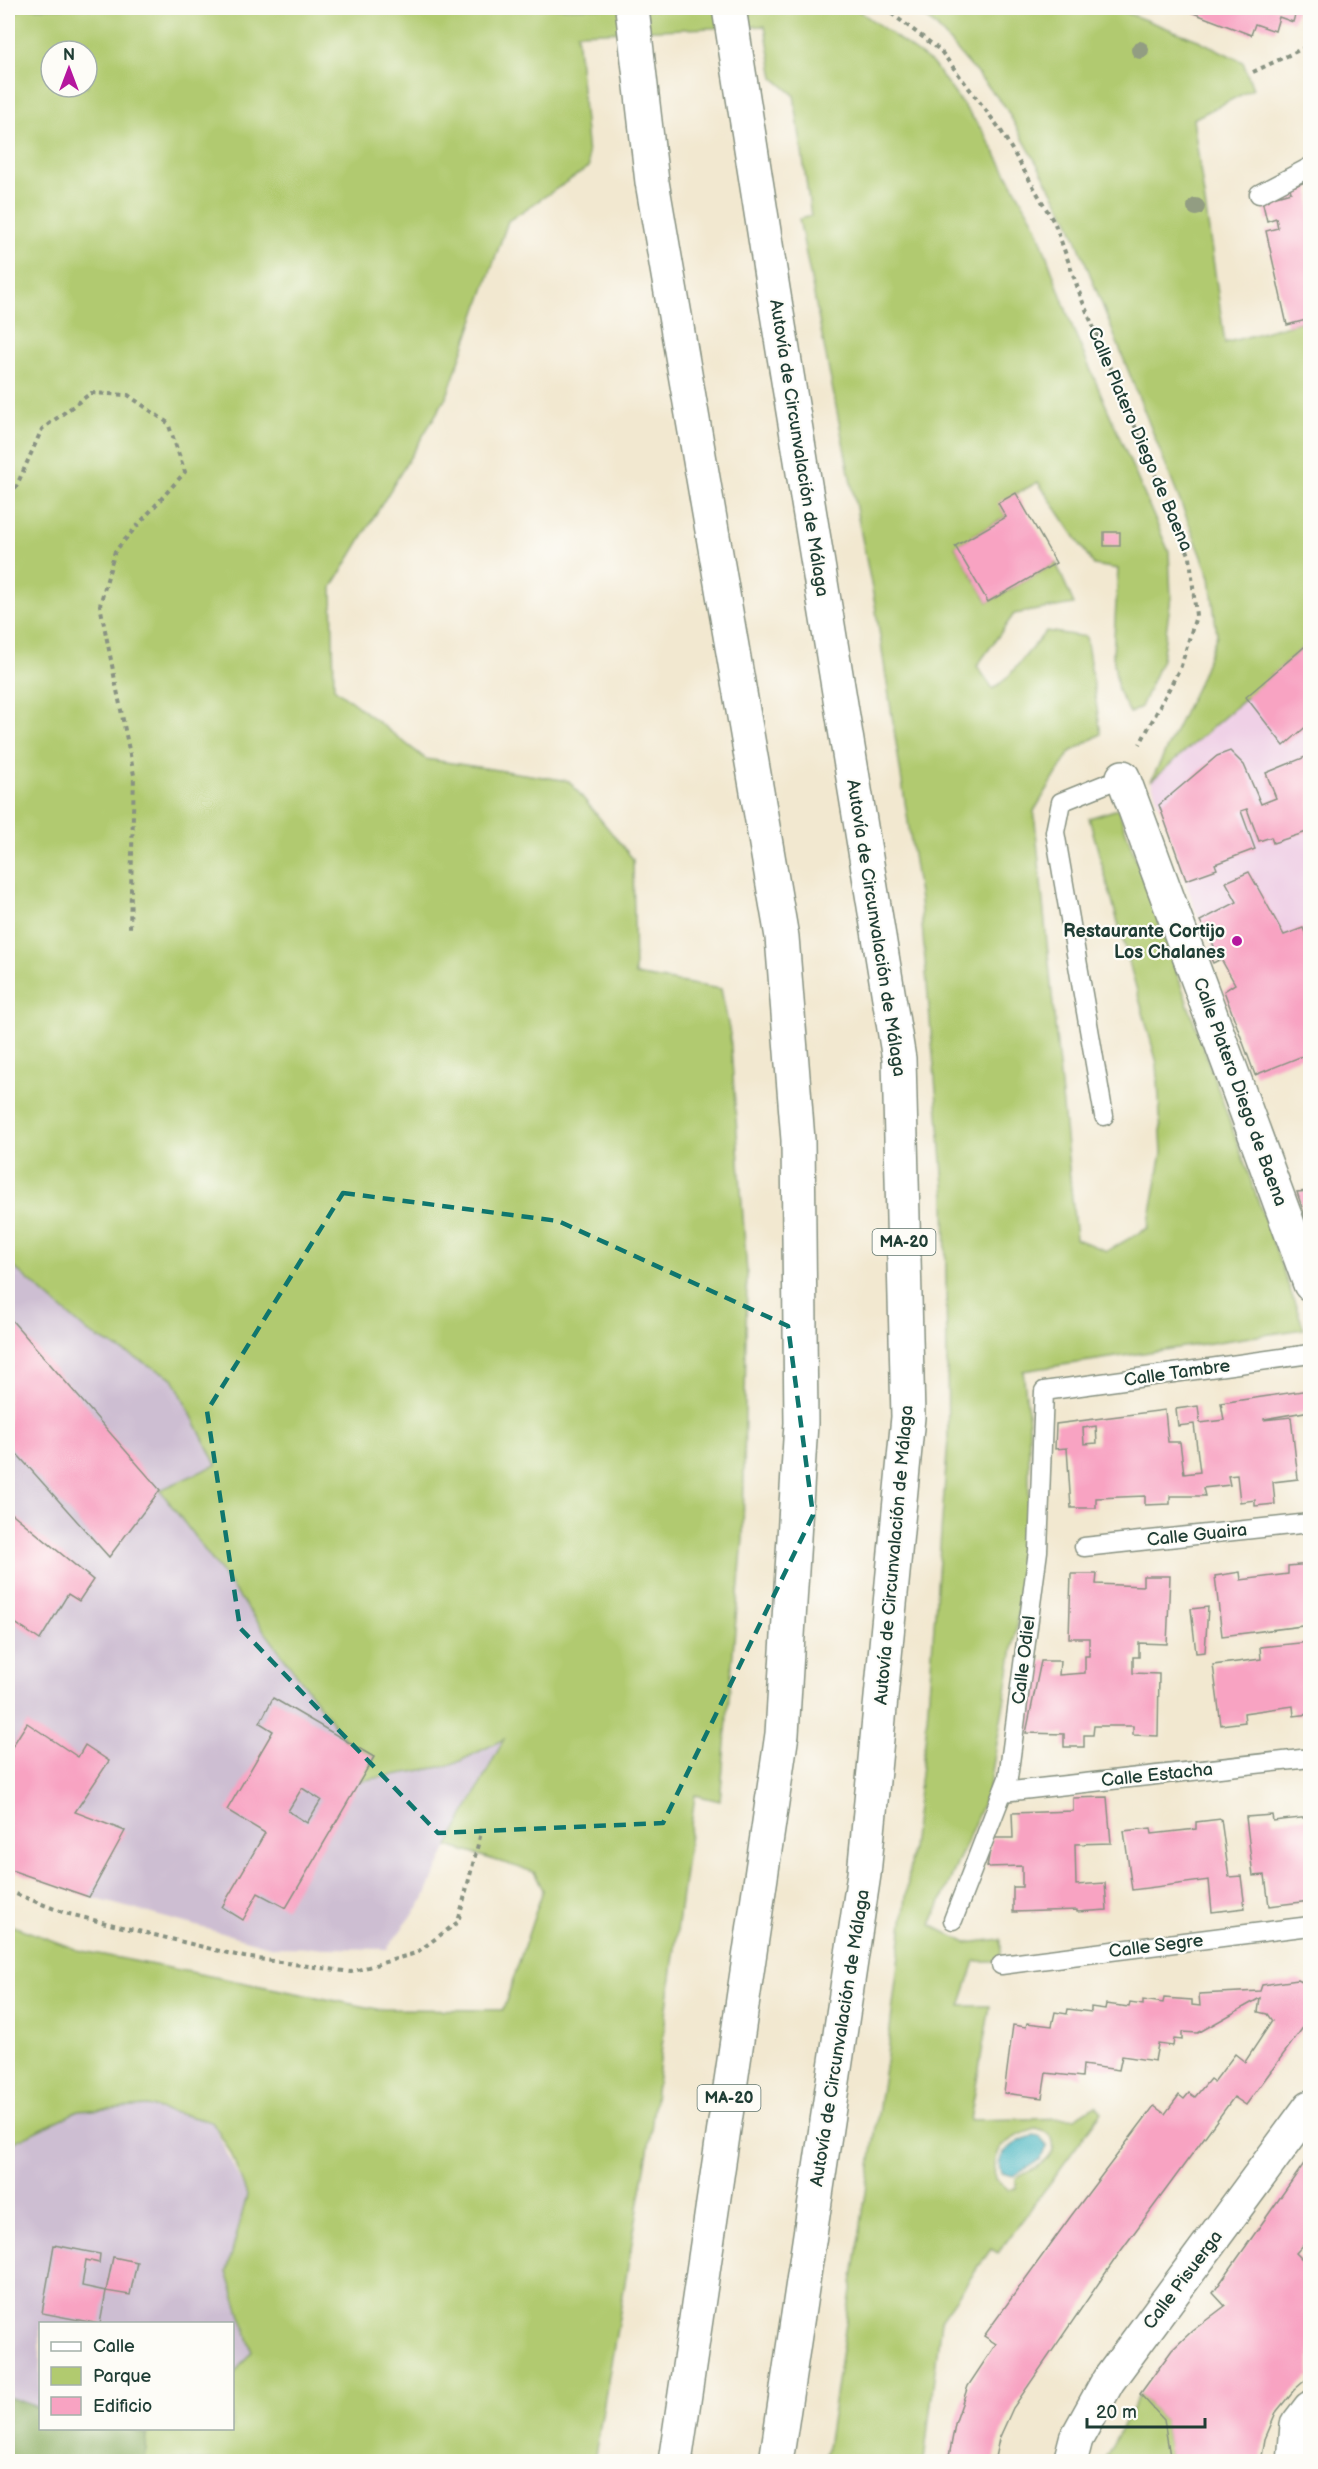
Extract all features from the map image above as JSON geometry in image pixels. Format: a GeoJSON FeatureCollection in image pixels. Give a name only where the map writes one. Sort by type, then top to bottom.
{"type":"FeatureCollection","features":[{"type":"Feature","properties":{"kind":"main road","name":"Autovía de Circunvalación de Málaga"},"geometry":{"type":"LineString","coordinates":[[730,17],[899,1059],[908,1417],[864,1874],[776,2462]]}},
{"type":"Feature","properties":{"kind":"main road","name":"MA-20"},"geometry":{"type":"LineString","coordinates":[[634,20],[652,182],[782,936],[798,1140],[801,1423],[782,1734],[675,2462]]}},
{"type":"Feature","properties":{"kind":"main road","name":"Calle Platero Diego de Baena"},"geometry":{"type":"LineString","coordinates":[[1123,777],[1311,1284]]}},
{"type":"Feature","properties":{"kind":"main road","name":"Calle Pisuerga"},"geometry":{"type":"LineString","coordinates":[[1070,2462],[1076,2439],[1108,2380],[1311,2106]]}},
{"type":"Feature","properties":{"kind":"main road"},"geometry":{"type":"LineString","coordinates":[[1294,2462],[1297,2425],[1311,2408]]}},
{"type":"Feature","properties":{"kind":"lane"},"geometry":{"type":"LineString","coordinates":[[1259,194],[1311,167]]}},
{"type":"Feature","properties":{"kind":"lane"},"geometry":{"type":"LineString","coordinates":[[1104,1116],[1055,832],[1062,802],[1123,777]]}},
{"type":"Feature","properties":{"kind":"lane","name":"Calle Tambre"},"geometry":{"type":"LineString","coordinates":[[1044,1391],[1311,1354]]}},
{"type":"Feature","properties":{"kind":"lane","name":"Calle Odiel"},"geometry":{"type":"LineString","coordinates":[[952,1920],[1008,1778],[1038,1551],[1044,1391]]}},
{"type":"Feature","properties":{"kind":"lane","name":"Calle Guaira"},"geometry":{"type":"LineString","coordinates":[[1084,1547],[1311,1523]]}},
{"type":"Feature","properties":{"kind":"lane","name":"Calle Estacha"},"geometry":{"type":"LineString","coordinates":[[1003,1792],[1311,1758]]}},
{"type":"Feature","properties":{"kind":"lane","name":"Calle Segre"},"geometry":{"type":"LineString","coordinates":[[1001,1965],[1311,1926]]}},
{"type":"Feature","properties":{"kind":"path","name":"Calle Platero Diego de Baena"},"geometry":{"type":"LineString","coordinates":[[884,8],[940,50],[1000,129],[1055,224],[1082,300],[1190,557],[1197,616],[1181,666],[1123,777]]}},
{"type":"Feature","properties":{"kind":"path"},"geometry":{"type":"LineString","coordinates":[[1253,72],[1311,45]]}},
{"type":"Feature","properties":{"kind":"path"},"geometry":{"type":"LineString","coordinates":[[8,505],[42,429],[91,393],[128,395],[168,423],[185,472],[115,551],[100,605],[134,775],[130,929]]}},
{"type":"Feature","properties":{"kind":"path"},"geometry":{"type":"LineString","coordinates":[[8,1891],[65,1913],[244,1957],[351,1972],[416,1953],[458,1922],[482,1829]]}},
{"type":"Feature","properties":{"kind":"highlighted area"},"geometry":{"type":"Polygon","coordinates":[[[343,1193],[558,1221],[788,1326],[813,1515],[663,1823],[438,1833],[240,1628],[207,1411],[343,1193]]]}},
{"type":"Feature","properties":{"kind":"shaded area"},"geometry":{"type":"Polygon","coordinates":[[[1310,642],[1310,1053],[1255,1075],[1224,991],[1235,984],[1221,959],[1213,963],[1207,950],[1214,945],[1195,909],[1151,781],[1310,642]]]}},
{"type":"Feature","properties":{"kind":"shaded area"},"geometry":{"type":"Polygon","coordinates":[[[8,1262],[89,1333],[173,1378],[216,1465],[161,1490],[452,1765],[505,1738],[448,1846],[424,1899],[387,1949],[274,1947],[89,1897],[8,1869],[8,1262]]]}},
{"type":"Feature","properties":{"kind":"shaded area"},"geometry":{"type":"Polygon","coordinates":[[[147,2106],[212,2122],[247,2195],[227,2272],[252,2351],[234,2374],[234,2322],[39,2322],[39,2408],[8,2397],[8,2151],[16,2142],[78,2111],[147,2106]]]}},
{"type":"Feature","properties":{"kind":"green space"},"geometry":{"type":"Polygon","coordinates":[[[22,8],[855,8],[932,63],[984,133],[1036,226],[1073,329],[1169,552],[1171,598],[1162,659],[1141,707],[1130,713],[1118,691],[1113,655],[1118,569],[1094,565],[1038,482],[999,503],[1006,517],[955,546],[988,602],[1056,563],[1074,604],[1014,614],[977,666],[993,689],[1007,678],[1046,631],[1086,637],[1101,734],[1070,752],[1034,811],[1076,1239],[1107,1251],[1148,1228],[1162,1153],[1157,1063],[1089,818],[1118,809],[1304,1329],[1023,1371],[1029,1421],[1029,1547],[1006,1691],[989,1789],[931,1925],[966,1943],[1001,1939],[1001,1961],[975,1961],[960,2006],[990,2006],[970,2120],[1075,2118],[1096,2105],[1102,2112],[998,2253],[991,2249],[941,2320],[924,2461],[825,2461],[887,2054],[926,1732],[948,1440],[945,1197],[920,901],[875,604],[799,219],[811,216],[794,95],[774,78],[765,26],[577,33],[589,167],[508,221],[447,396],[332,587],[334,688],[426,759],[569,781],[633,859],[635,975],[721,989],[730,1034],[747,1273],[743,1538],[720,1801],[695,1795],[649,2145],[594,2461],[145,2461],[147,2434],[157,2430],[234,2430],[234,2374],[252,2351],[227,2272],[247,2195],[231,2153],[212,2122],[147,2106],[78,2111],[16,2141],[8,2151],[8,1924],[78,1950],[377,2009],[503,2010],[543,1890],[534,1872],[448,1846],[504,1739],[452,1765],[359,1781],[374,1757],[346,1741],[160,1490],[216,1465],[173,1378],[89,1333],[8,1262],[8,18],[22,8]],[[1036,2129],[1017,2136],[1004,2145],[996,2159],[995,2179],[1008,2190],[1016,2188],[1016,2179],[1041,2165],[1051,2155],[1053,2142],[1049,2134],[1036,2129]]]}},
{"type":"Feature","properties":{"kind":"green space"},"geometry":{"type":"Polygon","coordinates":[[[912,8],[1114,8],[1198,40],[1243,62],[1253,89],[1193,119],[1225,343],[1310,319],[1310,642],[1151,781],[1197,686],[1217,635],[1210,577],[1069,221],[1004,105],[935,25],[912,8]]]}},
{"type":"Feature","properties":{"kind":"green space"},"geometry":{"type":"Polygon","coordinates":[[[1140,2394],[1164,2420],[1171,2461],[1103,2462],[1140,2394]]]}},
{"type":"Feature","properties":{"kind":"green space"},"geometry":{"type":"Polygon","coordinates":[[[8,2397],[39,2408],[39,2430],[132,2430],[147,2434],[145,2461],[8,2461],[8,2397]]]}},
{"type":"Feature","properties":{"kind":"water"},"geometry":{"type":"Polygon","coordinates":[[[1033,2136],[1040,2137],[1047,2147],[1041,2159],[1014,2176],[1001,2173],[999,2166],[1008,2149],[1033,2136]]]}},
{"type":"Feature","properties":{"kind":"building"},"geometry":{"type":"Polygon","coordinates":[[[1180,8],[1297,8],[1293,22],[1279,17],[1275,31],[1255,24],[1251,35],[1180,8]]]}},
{"type":"Feature","properties":{"kind":"building"},"geometry":{"type":"Polygon","coordinates":[[[1310,180],[1310,319],[1287,325],[1266,231],[1278,228],[1276,218],[1267,221],[1262,200],[1291,192],[1290,188],[1310,180]]]}},
{"type":"Feature","properties":{"kind":"building"},"geometry":{"type":"Polygon","coordinates":[[[1016,493],[1056,563],[988,602],[955,546],[1006,517],[998,503],[1016,493]]]}},
{"type":"Feature","properties":{"kind":"building"},"geometry":{"type":"Polygon","coordinates":[[[1104,532],[1120,532],[1120,546],[1104,546],[1104,532]]]}},
{"type":"Feature","properties":{"kind":"building"},"geometry":{"type":"Polygon","coordinates":[[[1310,642],[1310,723],[1284,746],[1246,697],[1310,642]]]}},
{"type":"Feature","properties":{"kind":"building"},"geometry":{"type":"Polygon","coordinates":[[[1230,751],[1244,765],[1261,804],[1276,798],[1266,773],[1310,755],[1310,831],[1273,843],[1271,837],[1259,841],[1247,809],[1241,811],[1255,849],[1215,864],[1217,869],[1186,880],[1159,805],[1217,756],[1230,751]]]}},
{"type":"Feature","properties":{"kind":"building"},"geometry":{"type":"Polygon","coordinates":[[[1249,872],[1284,935],[1303,928],[1310,944],[1310,1053],[1255,1075],[1224,991],[1235,984],[1221,959],[1213,963],[1207,950],[1214,946],[1200,921],[1237,902],[1226,882],[1249,872]]]}},
{"type":"Feature","properties":{"kind":"building"},"geometry":{"type":"Polygon","coordinates":[[[1310,1191],[1310,1232],[1297,1192],[1310,1191]]]}},
{"type":"Feature","properties":{"kind":"building"},"geometry":{"type":"Polygon","coordinates":[[[8,1316],[160,1490],[109,1557],[8,1444],[8,1316]]]}},
{"type":"Feature","properties":{"kind":"building"},"geometry":{"type":"Polygon","coordinates":[[[1309,1390],[1310,1411],[1264,1419],[1291,1417],[1298,1479],[1273,1482],[1275,1504],[1255,1506],[1255,1500],[1240,1502],[1237,1475],[1228,1476],[1230,1485],[1203,1488],[1205,1496],[1170,1496],[1170,1504],[1145,1505],[1145,1496],[1096,1498],[1096,1508],[1071,1508],[1067,1448],[1055,1449],[1056,1424],[1165,1410],[1168,1442],[1180,1442],[1184,1474],[1200,1472],[1194,1424],[1178,1426],[1176,1409],[1198,1406],[1200,1423],[1224,1420],[1221,1403],[1309,1390]],[[1096,1426],[1083,1428],[1084,1444],[1097,1443],[1096,1426]]]}},
{"type":"Feature","properties":{"kind":"building"},"geometry":{"type":"Polygon","coordinates":[[[8,1510],[93,1580],[79,1601],[68,1594],[40,1640],[8,1618],[8,1510]]]}},
{"type":"Feature","properties":{"kind":"building"},"geometry":{"type":"Polygon","coordinates":[[[1310,1564],[1310,1625],[1222,1636],[1215,1576],[1240,1572],[1241,1580],[1288,1574],[1288,1566],[1310,1564]]]}},
{"type":"Feature","properties":{"kind":"building"},"geometry":{"type":"Polygon","coordinates":[[[1071,1574],[1097,1574],[1096,1584],[1143,1586],[1143,1576],[1170,1576],[1167,1644],[1139,1643],[1139,1657],[1133,1657],[1133,1673],[1159,1674],[1158,1736],[1133,1735],[1133,1726],[1094,1726],[1093,1735],[1084,1735],[1084,1747],[1064,1747],[1064,1734],[1026,1733],[1041,1661],[1060,1661],[1059,1675],[1085,1673],[1085,1656],[1089,1656],[1089,1638],[1069,1638],[1071,1574]]]}},
{"type":"Feature","properties":{"kind":"building"},"geometry":{"type":"Polygon","coordinates":[[[1208,1607],[1205,1652],[1196,1653],[1191,1609],[1208,1607]]]}},
{"type":"Feature","properties":{"kind":"building"},"geometry":{"type":"Polygon","coordinates":[[[1309,1642],[1310,1714],[1294,1716],[1293,1706],[1244,1713],[1245,1722],[1221,1725],[1213,1665],[1261,1659],[1260,1647],[1309,1642]]]}},
{"type":"Feature","properties":{"kind":"building"},"geometry":{"type":"Polygon","coordinates":[[[273,1698],[374,1757],[286,1908],[258,1893],[243,1920],[222,1907],[265,1833],[227,1810],[273,1731],[260,1723],[273,1698]],[[302,1788],[288,1811],[307,1823],[321,1800],[302,1788]]]}},
{"type":"Feature","properties":{"kind":"building"},"geometry":{"type":"Polygon","coordinates":[[[27,1723],[78,1757],[85,1745],[109,1761],[75,1812],[125,1831],[89,1897],[8,1869],[8,1786],[12,1778],[8,1776],[8,1753],[27,1723]]]}},
{"type":"Feature","properties":{"kind":"building"},"geometry":{"type":"Polygon","coordinates":[[[1107,1797],[1111,1843],[1075,1844],[1076,1885],[1105,1883],[1107,1910],[1013,1912],[1013,1887],[1022,1887],[1022,1866],[987,1867],[992,1838],[1013,1838],[1012,1813],[1073,1811],[1073,1798],[1107,1797]]]}},
{"type":"Feature","properties":{"kind":"building"},"geometry":{"type":"Polygon","coordinates":[[[1272,1815],[1273,1821],[1310,1817],[1310,1901],[1269,1906],[1265,1875],[1253,1876],[1246,1817],[1272,1815]]]}},
{"type":"Feature","properties":{"kind":"building"},"geometry":{"type":"Polygon","coordinates":[[[1221,1819],[1229,1877],[1241,1876],[1245,1908],[1212,1912],[1209,1880],[1132,1890],[1124,1831],[1151,1828],[1152,1834],[1196,1829],[1196,1822],[1221,1819]]]}},
{"type":"Feature","properties":{"kind":"building"},"geometry":{"type":"Polygon","coordinates":[[[1298,1980],[1310,1986],[1310,2018],[1246,2105],[1234,2097],[1120,2252],[1013,2408],[999,2439],[994,2462],[948,2462],[955,2424],[968,2386],[996,2344],[984,2336],[1071,2216],[1154,2106],[1165,2114],[1179,2095],[1184,2099],[1189,2093],[1195,2097],[1210,2079],[1214,2082],[1235,2054],[1245,2062],[1272,2021],[1267,2014],[1258,2012],[1260,1998],[1198,2033],[1182,2032],[1182,2040],[1174,2039],[1173,2046],[1158,2044],[1155,2061],[1122,2056],[1119,2070],[1083,2065],[1082,2077],[1046,2073],[1042,2098],[1004,2093],[1013,2025],[1026,2027],[1027,2023],[1052,2026],[1055,2012],[1067,2014],[1068,2009],[1091,2012],[1091,2007],[1105,2009],[1106,2004],[1129,2007],[1130,2003],[1143,2005],[1143,2000],[1163,2003],[1164,1998],[1192,2000],[1192,2005],[1200,2006],[1199,1994],[1260,1991],[1262,1985],[1298,1980]]]}},
{"type":"Feature","properties":{"kind":"building"},"geometry":{"type":"Polygon","coordinates":[[[1310,2155],[1310,2238],[1296,2253],[1306,2263],[1310,2259],[1310,2376],[1294,2390],[1277,2411],[1265,2439],[1261,2462],[1171,2462],[1164,2420],[1140,2394],[1172,2350],[1192,2331],[1225,2306],[1213,2293],[1310,2155]]]}},
{"type":"Feature","properties":{"kind":"building"},"geometry":{"type":"Polygon","coordinates":[[[54,2245],[100,2254],[99,2263],[86,2260],[82,2286],[106,2291],[100,2322],[42,2313],[54,2245]]]}},
{"type":"Feature","properties":{"kind":"building"},"geometry":{"type":"Polygon","coordinates":[[[113,2257],[137,2262],[130,2295],[106,2291],[113,2257]]]}},
{"type":"Feature","properties":{"kind":"place","name":"Restaurante Cortijo Los Chalanes"},"geometry":{"type":"Point","coordinates":[1237,941]}}]}
